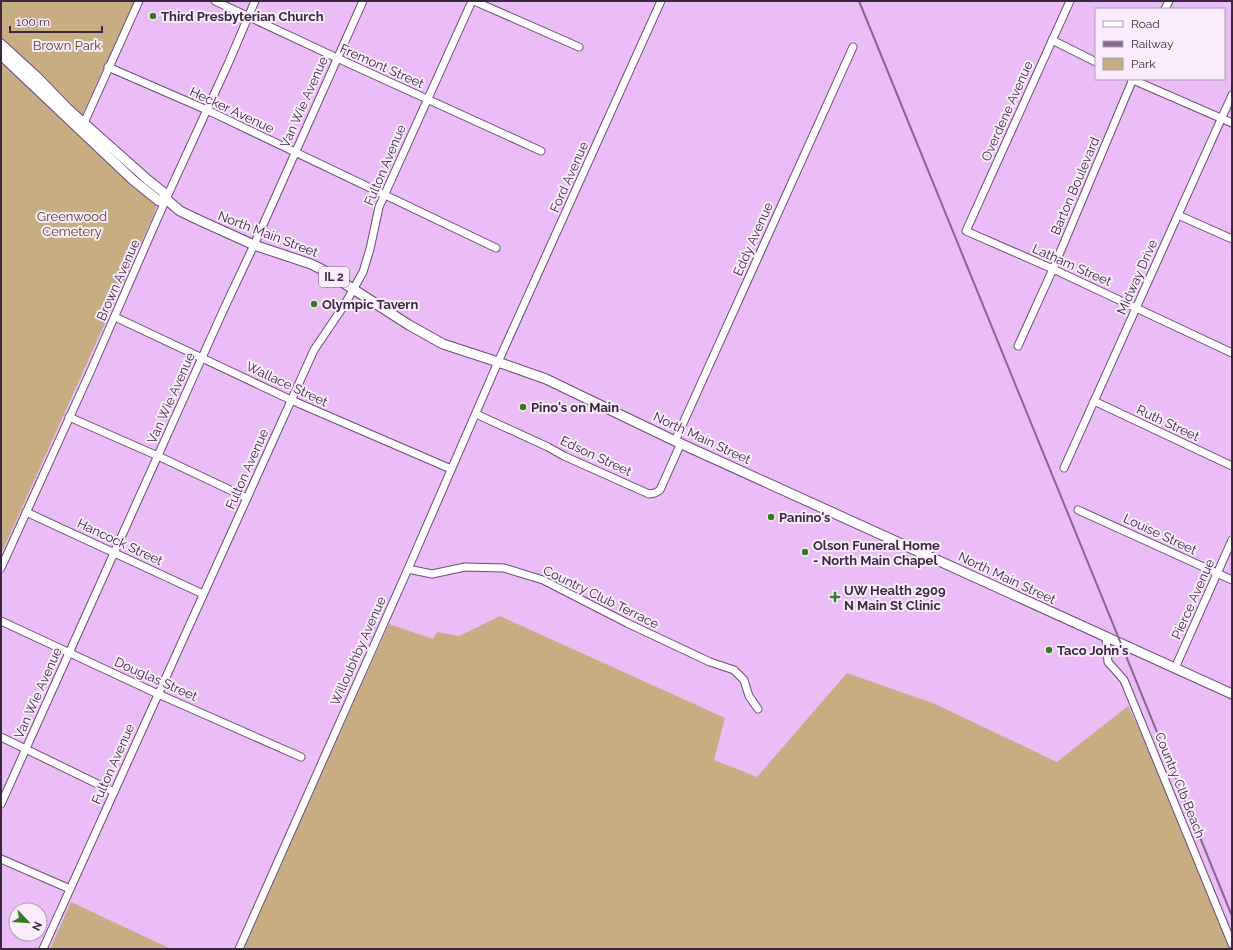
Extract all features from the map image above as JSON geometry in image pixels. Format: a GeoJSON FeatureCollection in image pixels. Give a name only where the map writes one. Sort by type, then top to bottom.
{"type":"FeatureCollection","features":[{"type":"Feature","properties":{"kind":"main road","name":"North Main Street"},"geometry":{"type":"LineString","coordinates":[[1,44],[84,123],[163,192],[166,199],[180,211],[254,245],[314,266],[328,273],[424,334],[443,344],[546,379],[678,442],[1232,694]]}},
{"type":"Feature","properties":{"kind":"main road","name":"North Main Street"},"geometry":{"type":"LineString","coordinates":[[1,55],[133,180],[159,201],[166,199]]}},
{"type":"Feature","properties":{"kind":"street"},"geometry":{"type":"LineString","coordinates":[[84,123],[139,1]]}},
{"type":"Feature","properties":{"kind":"street","name":"Fremont Street"},"geometry":{"type":"LineString","coordinates":[[215,1],[541,151]]}},
{"type":"Feature","properties":{"kind":"street","name":"Brown Avenue"},"geometry":{"type":"LineString","coordinates":[[1,568],[256,1]]}},
{"type":"Feature","properties":{"kind":"street","name":"Van Wie Avenue"},"geometry":{"type":"LineString","coordinates":[[1,804],[363,1]]}},
{"type":"Feature","properties":{"kind":"street"},"geometry":{"type":"LineString","coordinates":[[473,1],[579,47]]}},
{"type":"Feature","properties":{"kind":"street","name":"Fulton Avenue"},"geometry":{"type":"LineString","coordinates":[[43,949],[314,350],[340,313],[354,290],[366,265],[378,206],[473,1]]}},
{"type":"Feature","properties":{"kind":"street","name":"Ford Avenue"},"geometry":{"type":"LineString","coordinates":[[498,362],[662,1]]}},
{"type":"Feature","properties":{"kind":"street","name":"Overdene Avenue"},"geometry":{"type":"LineString","coordinates":[[966,231],[1070,1]]}},
{"type":"Feature","properties":{"kind":"street"},"geometry":{"type":"LineString","coordinates":[[1052,40],[1095,62]]}},
{"type":"Feature","properties":{"kind":"street","name":"Eddy Avenue"},"geometry":{"type":"LineString","coordinates":[[678,442],[853,47]]}},
{"type":"Feature","properties":{"kind":"street","name":"Hecker Avenue"},"geometry":{"type":"LineString","coordinates":[[108,67],[207,110],[294,153],[496,248]]}},
{"type":"Feature","properties":{"kind":"street","name":"Barton Boulevard"},"geometry":{"type":"LineString","coordinates":[[1018,346],[1053,269],[1133,80]]}},
{"type":"Feature","properties":{"kind":"street"},"geometry":{"type":"LineString","coordinates":[[1135,80],[1232,123]]}},
{"type":"Feature","properties":{"kind":"street","name":"Midway Drive"},"geometry":{"type":"LineString","coordinates":[[1064,468],[1232,95]]}},
{"type":"Feature","properties":{"kind":"street"},"geometry":{"type":"LineString","coordinates":[[1178,215],[1232,239]]}},
{"type":"Feature","properties":{"kind":"street","name":"Latham Street"},"geometry":{"type":"LineString","coordinates":[[966,231],[1053,269],[1232,353]]}},
{"type":"Feature","properties":{"kind":"street","name":"Wallace Street"},"geometry":{"type":"LineString","coordinates":[[115,317],[291,400],[451,469]]}},
{"type":"Feature","properties":{"kind":"street","name":"Willoubhby Avenue"},"geometry":{"type":"LineString","coordinates":[[239,949],[408,569],[498,362]]}},
{"type":"Feature","properties":{"kind":"street","name":"Ruth Street"},"geometry":{"type":"LineString","coordinates":[[1094,401],[1232,466]]}},
{"type":"Feature","properties":{"kind":"street","name":"Edson Street"},"geometry":{"type":"LineString","coordinates":[[476,414],[649,494],[660,490],[678,442]]}},
{"type":"Feature","properties":{"kind":"street"},"geometry":{"type":"LineString","coordinates":[[69,417],[158,456],[247,498]]}},
{"type":"Feature","properties":{"kind":"street","name":"Louise Street"},"geometry":{"type":"LineString","coordinates":[[1078,510],[1232,580]]}},
{"type":"Feature","properties":{"kind":"street","name":"Hancock Street"},"geometry":{"type":"LineString","coordinates":[[26,512],[203,594]]}},
{"type":"Feature","properties":{"kind":"street","name":"Pierce Avenue"},"geometry":{"type":"LineString","coordinates":[[1175,668],[1232,540]]}},
{"type":"Feature","properties":{"kind":"street","name":"Country Club Terrace"},"geometry":{"type":"LineString","coordinates":[[408,569],[432,574],[465,567],[504,568],[542,580],[668,643],[710,662],[734,670],[744,680],[750,696],[758,709]]}},
{"type":"Feature","properties":{"kind":"street","name":"Douglas Street"},"geometry":{"type":"LineString","coordinates":[[1,621],[158,694],[301,757]]}},
{"type":"Feature","properties":{"kind":"street","name":"Country Clb Beach"},"geometry":{"type":"LineString","coordinates":[[1106,637],[1108,662],[1124,680],[1232,944]]}},
{"type":"Feature","properties":{"kind":"street"},"geometry":{"type":"LineString","coordinates":[[1,738],[114,792]]}},
{"type":"Feature","properties":{"kind":"street"},"geometry":{"type":"LineString","coordinates":[[1,859],[70,889]]}},
{"type":"Feature","properties":{"kind":"green space","name":"Brown Park"},"geometry":{"type":"Polygon","coordinates":[[[1,1],[135,1],[81,118],[1,43],[1,1]]]}},
{"type":"Feature","properties":{"kind":"green space","name":"Greenwood Cemetery"},"geometry":{"type":"Polygon","coordinates":[[[1,59],[156,206],[154,214],[2,552],[1,552],[1,59]]]}},
{"type":"Feature","properties":{"kind":"green space"},"geometry":{"type":"Polygon","coordinates":[[[500,616],[725,718],[714,760],[757,777],[847,673],[935,704],[1057,762],[1128,706],[1143,737],[1231,949],[243,949],[389,624],[433,639],[437,632],[459,636],[500,616]]]}},
{"type":"Feature","properties":{"kind":"green space"},"geometry":{"type":"Polygon","coordinates":[[[71,902],[171,949],[50,949],[71,902]]]}},
{"type":"Feature","properties":{"kind":"railway"},"geometry":{"type":"LineString","coordinates":[[859,1],[1232,916]]}},
{"type":"Feature","properties":{"kind":"place","name":"Third Presbyterian Church"},"geometry":{"type":"Point","coordinates":[153,16]}},
{"type":"Feature","properties":{"kind":"place","name":"Olympic Tavern"},"geometry":{"type":"Point","coordinates":[314,304]}},
{"type":"Feature","properties":{"kind":"place","name":"Pino's on Main"},"geometry":{"type":"Point","coordinates":[523,407]}},
{"type":"Feature","properties":{"kind":"place","name":"Panino's"},"geometry":{"type":"Point","coordinates":[771,517]}},
{"type":"Feature","properties":{"kind":"place","name":"Olson Funeral Home - North Main Chapel"},"geometry":{"type":"Point","coordinates":[805,552]}},
{"type":"Feature","properties":{"kind":"place","name":"UW Health 2909 N Main St Clinic"},"geometry":{"type":"Point","coordinates":[835,597]}},
{"type":"Feature","properties":{"kind":"place","name":"Taco John's"},"geometry":{"type":"Point","coordinates":[1049,650]}}]}
